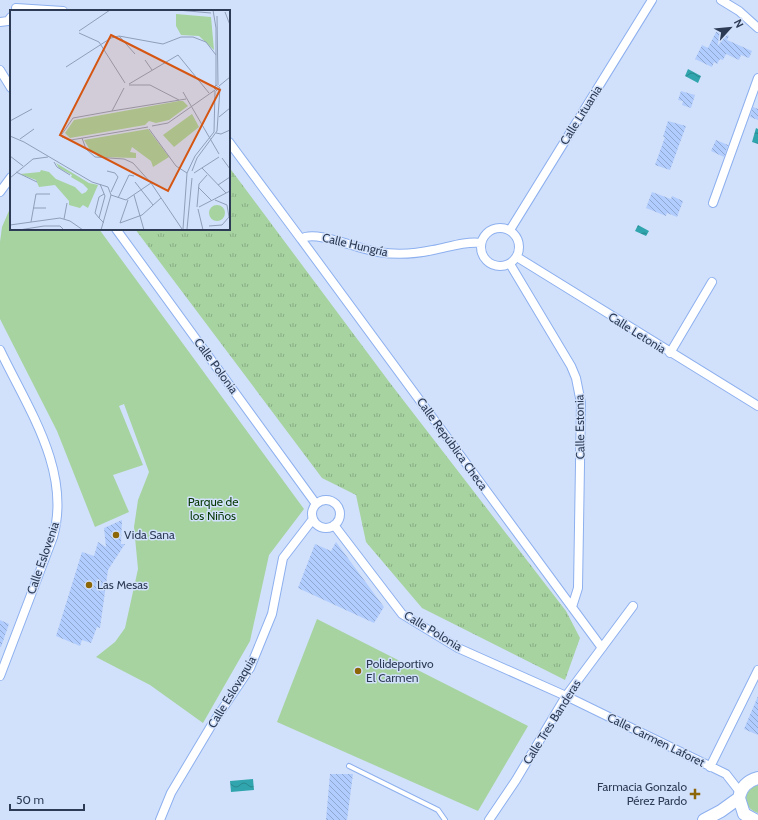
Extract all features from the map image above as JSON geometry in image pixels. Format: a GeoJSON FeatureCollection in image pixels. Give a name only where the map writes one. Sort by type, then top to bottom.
{"type":"FeatureCollection","features":[{"type":"Feature","properties":{"kind":"main road"},"geometry":{"type":"LineString","coordinates":[[704,820],[721,811],[740,795],[750,781],[758,778]]}},
{"type":"Feature","properties":{"kind":"main road"},"geometry":{"type":"LineString","coordinates":[[740,795],[741,809],[748,819]]}},
{"type":"Feature","properties":{"kind":"street","name":"Calle Lituania"},"geometry":{"type":"LineString","coordinates":[[510,230],[652,0]]}},
{"type":"Feature","properties":{"kind":"street"},"geometry":{"type":"LineString","coordinates":[[721,0],[739,11],[758,28]]}},
{"type":"Feature","properties":{"kind":"street"},"geometry":{"type":"LineString","coordinates":[[15,6],[53,10]]}},
{"type":"Feature","properties":{"kind":"street"},"geometry":{"type":"LineString","coordinates":[[0,22],[8,21],[10,18]]}},
{"type":"Feature","properties":{"kind":"street"},"geometry":{"type":"LineString","coordinates":[[0,70],[10,86]]}},
{"type":"Feature","properties":{"kind":"street"},"geometry":{"type":"LineString","coordinates":[[713,203],[758,78]]}},
{"type":"Feature","properties":{"kind":"street"},"geometry":{"type":"LineString","coordinates":[[230,143],[301,239]]}},
{"type":"Feature","properties":{"kind":"street"},"geometry":{"type":"LineString","coordinates":[[0,192],[10,178]]}},
{"type":"Feature","properties":{"kind":"street"},"geometry":{"type":"LineString","coordinates":[[504,228],[510,230],[518,240],[519,252],[510,264],[504,266],[492,264],[483,255],[481,243],[484,237],[493,229],[504,228]]}},
{"type":"Feature","properties":{"kind":"street","name":"Calle Polonia"},"geometry":{"type":"LineString","coordinates":[[117,230],[316,504]]}},
{"type":"Feature","properties":{"kind":"street","name":"Calle Hungría"},"geometry":{"type":"LineString","coordinates":[[301,239],[305,236],[312,236],[330,239],[367,250],[400,254],[419,253],[461,244],[481,243]]}},
{"type":"Feature","properties":{"kind":"street","name":"Calle República Checa"},"geometry":{"type":"LineString","coordinates":[[301,239],[602,648]]}},
{"type":"Feature","properties":{"kind":"street","name":"Calle Letonia"},"geometry":{"type":"LineString","coordinates":[[516,257],[670,354],[758,406]]}},
{"type":"Feature","properties":{"kind":"street","name":"Calle Estonia"},"geometry":{"type":"LineString","coordinates":[[510,264],[571,366],[579,390],[581,410],[578,588],[572,607]]}},
{"type":"Feature","properties":{"kind":"street"},"geometry":{"type":"LineString","coordinates":[[670,354],[712,282]]}},
{"type":"Feature","properties":{"kind":"street","name":"Calle Eslovenia"},"geometry":{"type":"LineString","coordinates":[[0,350],[47,449],[54,472],[58,506],[53,536],[0,676]]}},
{"type":"Feature","properties":{"kind":"street"},"geometry":{"type":"LineString","coordinates":[[324,500],[329,500],[337,505],[340,513],[339,518],[334,525],[321,527],[313,519],[312,511],[316,504],[324,500]]}},
{"type":"Feature","properties":{"kind":"street","name":"Calle Eslovaquia"},"geometry":{"type":"LineString","coordinates":[[160,820],[171,793],[211,726],[250,668],[272,614],[283,558],[313,519]]}},
{"type":"Feature","properties":{"kind":"street","name":"Calle Polonia"},"geometry":{"type":"LineString","coordinates":[[334,525],[402,614],[458,648],[566,696]]}},
{"type":"Feature","properties":{"kind":"street","name":"Calle Tres Banderas"},"geometry":{"type":"LineString","coordinates":[[489,820],[516,780],[566,696],[633,606]]}},
{"type":"Feature","properties":{"kind":"street"},"geometry":{"type":"LineString","coordinates":[[710,767],[758,670]]}},
{"type":"Feature","properties":{"kind":"street","name":"Calle Carmen Laforet"},"geometry":{"type":"LineString","coordinates":[[566,696],[726,774],[740,795]]}},
{"type":"Feature","properties":{"kind":"lane"},"geometry":{"type":"LineString","coordinates":[[348,766],[438,810],[445,820]]}},
{"type":"Feature","properties":{"kind":"green space"},"geometry":{"type":"Polygon","coordinates":[[[230,168],[390,383],[566,611],[580,638],[565,680],[422,608],[366,542],[356,495],[322,478],[136,230],[230,230],[230,168]]]}},
{"type":"Feature","properties":{"kind":"green space","name":"Parque de los Niños"},"geometry":{"type":"Polygon","coordinates":[[[10,208],[10,230],[100,230],[304,509],[269,555],[250,641],[203,723],[150,685],[96,657],[115,642],[125,628],[138,569],[134,527],[138,500],[149,472],[124,404],[119,406],[143,465],[113,475],[129,512],[95,527],[57,431],[0,319],[0,242],[2,227],[10,208]]]}},
{"type":"Feature","properties":{"kind":"green space","name":"Polideportivo El Carmen"},"geometry":{"type":"Polygon","coordinates":[[[317,619],[528,726],[478,811],[277,722],[317,619]]]}},
{"type":"Feature","properties":{"kind":"green space"},"geometry":{"type":"Polygon","coordinates":[[[758,785],[758,813],[749,807],[746,799],[749,791],[758,785]]]}},
{"type":"Feature","properties":{"kind":"water"},"geometry":{"type":"Polygon","coordinates":[[[688,69],[701,76],[698,83],[685,76],[688,69]]]}},
{"type":"Feature","properties":{"kind":"water"},"geometry":{"type":"Polygon","coordinates":[[[756,128],[758,129],[758,144],[752,142],[756,128]]]}},
{"type":"Feature","properties":{"kind":"water"},"geometry":{"type":"Polygon","coordinates":[[[638,225],[649,231],[646,236],[635,231],[638,225]]]}},
{"type":"Feature","properties":{"kind":"water"},"geometry":{"type":"Polygon","coordinates":[[[253,779],[254,790],[231,792],[230,781],[253,779]]]}},
{"type":"Feature","properties":{"kind":"building"},"geometry":{"type":"Polygon","coordinates":[[[717,30],[729,36],[727,40],[752,51],[749,58],[741,55],[739,60],[726,54],[723,60],[720,59],[717,64],[714,62],[712,67],[695,59],[702,45],[708,48],[717,30]]]}},
{"type":"Feature","properties":{"kind":"building"},"geometry":{"type":"Polygon","coordinates":[[[681,91],[695,95],[691,108],[682,105],[683,101],[678,100],[681,91]]]}},
{"type":"Feature","properties":{"kind":"building"},"geometry":{"type":"Polygon","coordinates":[[[753,107],[758,109],[758,120],[750,117],[753,107]]]}},
{"type":"Feature","properties":{"kind":"building"},"geometry":{"type":"Polygon","coordinates":[[[668,121],[686,126],[670,170],[655,165],[665,137],[663,137],[668,121]]]}},
{"type":"Feature","properties":{"kind":"building"},"geometry":{"type":"Polygon","coordinates":[[[716,140],[728,145],[724,157],[711,151],[716,140]]]}},
{"type":"Feature","properties":{"kind":"building"},"geometry":{"type":"Polygon","coordinates":[[[652,192],[671,199],[672,196],[683,201],[677,217],[667,213],[666,216],[646,208],[652,192]]]}},
{"type":"Feature","properties":{"kind":"building","name":"Las Mesas"},"geometry":{"type":"Polygon","coordinates":[[[122,520],[121,544],[125,544],[108,570],[100,628],[97,627],[91,643],[82,640],[80,646],[56,636],[82,552],[94,556],[98,542],[106,547],[104,528],[122,520]]]}},
{"type":"Feature","properties":{"kind":"building"},"geometry":{"type":"Polygon","coordinates":[[[336,542],[384,607],[374,623],[298,588],[315,544],[331,551],[336,542]]]}},
{"type":"Feature","properties":{"kind":"building"},"geometry":{"type":"Polygon","coordinates":[[[0,620],[9,624],[1,647],[0,647],[0,620]]]}},
{"type":"Feature","properties":{"kind":"building"},"geometry":{"type":"Polygon","coordinates":[[[758,696],[758,735],[744,729],[758,696]]]}},
{"type":"Feature","properties":{"kind":"building"},"geometry":{"type":"Polygon","coordinates":[[[330,774],[353,774],[347,820],[326,820],[330,774]]]}},
{"type":"Feature","properties":{"kind":"place","name":"Vida Sana"},"geometry":{"type":"Point","coordinates":[116,535]}},
{"type":"Feature","properties":{"kind":"place","name":"Las Mesas"},"geometry":{"type":"Point","coordinates":[89,585]}},
{"type":"Feature","properties":{"kind":"place","name":"Polideportivo El Carmen"},"geometry":{"type":"Point","coordinates":[358,671]}},
{"type":"Feature","properties":{"kind":"place","name":"Farmacia Gonzalo Pérez Pardo"},"geometry":{"type":"Point","coordinates":[695,794]}}]}
